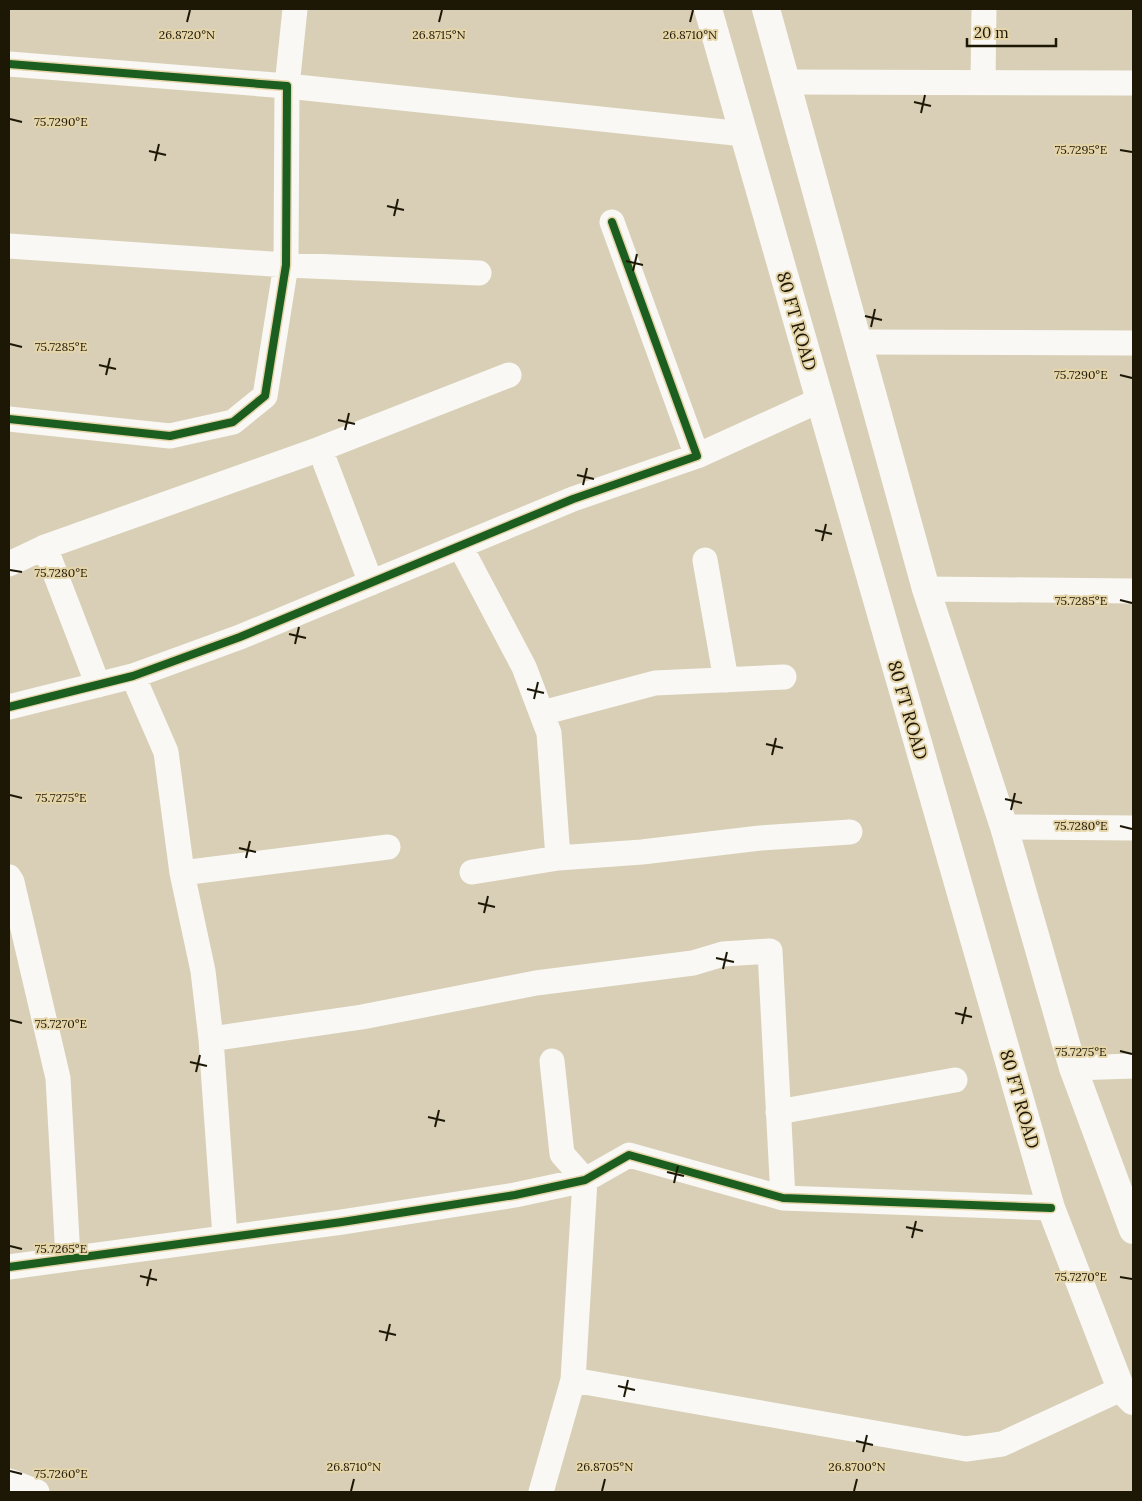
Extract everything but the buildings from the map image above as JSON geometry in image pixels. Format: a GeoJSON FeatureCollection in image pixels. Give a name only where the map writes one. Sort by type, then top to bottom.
{"type":"FeatureCollection","features":[{"type":"Feature","properties":{"kind":"main road","name":"80 FT ROAD"},"geometry":{"type":"LineString","coordinates":[[708,9],[1051,1208],[1127,1395]]}},
{"type":"Feature","properties":{"kind":"main road"},"geometry":{"type":"LineString","coordinates":[[766,9],[926,590],[1004,827],[1073,1068],[1133,1230]]}},
{"type":"Feature","properties":{"kind":"street"},"geometry":{"type":"LineString","coordinates":[[9,419],[170,436],[233,422],[265,396],[286,265],[287,86],[294,9]]}},
{"type":"Feature","properties":{"kind":"street"},"geometry":{"type":"LineString","coordinates":[[983,82],[984,9]]}},
{"type":"Feature","properties":{"kind":"street"},"geometry":{"type":"LineString","coordinates":[[9,64],[287,86],[744,134]]}},
{"type":"Feature","properties":{"kind":"street"},"geometry":{"type":"LineString","coordinates":[[787,82],[1133,83]]}},
{"type":"Feature","properties":{"kind":"street"},"geometry":{"type":"LineString","coordinates":[[612,222],[697,456]]}},
{"type":"Feature","properties":{"kind":"street"},"geometry":{"type":"LineString","coordinates":[[9,246],[286,265],[479,273]]}},
{"type":"Feature","properties":{"kind":"street"},"geometry":{"type":"LineString","coordinates":[[858,342],[1133,344]]}},
{"type":"Feature","properties":{"kind":"street"},"geometry":{"type":"LineString","coordinates":[[9,564],[45,547],[320,449],[509,376]]}},
{"type":"Feature","properties":{"kind":"street"},"geometry":{"type":"LineString","coordinates":[[9,707],[133,676],[240,637],[573,499],[697,456],[820,400]]}},
{"type":"Feature","properties":{"kind":"street"},"geometry":{"type":"LineString","coordinates":[[320,449],[371,583]]}},
{"type":"Feature","properties":{"kind":"street"},"geometry":{"type":"LineString","coordinates":[[460,546],[524,667],[549,733],[558,858]]}},
{"type":"Feature","properties":{"kind":"street"},"geometry":{"type":"LineString","coordinates":[[45,547],[98,685]]}},
{"type":"Feature","properties":{"kind":"street"},"geometry":{"type":"LineString","coordinates":[[705,560],[726,680]]}},
{"type":"Feature","properties":{"kind":"street"},"geometry":{"type":"LineString","coordinates":[[926,590],[1133,591]]}},
{"type":"Feature","properties":{"kind":"street"},"geometry":{"type":"LineString","coordinates":[[133,676],[166,752],[182,873],[203,971],[225,1237]]}},
{"type":"Feature","properties":{"kind":"street"},"geometry":{"type":"LineString","coordinates":[[542,713],[655,683],[784,677]]}},
{"type":"Feature","properties":{"kind":"street"},"geometry":{"type":"LineString","coordinates":[[1004,827],[1133,828]]}},
{"type":"Feature","properties":{"kind":"street"},"geometry":{"type":"LineString","coordinates":[[472,872],[558,858],[642,852],[760,838],[850,832]]}},
{"type":"Feature","properties":{"kind":"street"},"geometry":{"type":"LineString","coordinates":[[182,873],[388,846]]}},
{"type":"Feature","properties":{"kind":"street"},"geometry":{"type":"LineString","coordinates":[[9,877],[12,882],[58,1078],[68,1258]]}},
{"type":"Feature","properties":{"kind":"street"},"geometry":{"type":"LineString","coordinates":[[210,1039],[362,1017],[536,983],[692,963],[723,954],[770,951],[783,1198]]}},
{"type":"Feature","properties":{"kind":"street"},"geometry":{"type":"LineString","coordinates":[[541,1492],[573,1380],[585,1180],[562,1154],[552,1061]]}},
{"type":"Feature","properties":{"kind":"street"},"geometry":{"type":"LineString","coordinates":[[1073,1068],[1133,1066]]}},
{"type":"Feature","properties":{"kind":"street"},"geometry":{"type":"LineString","coordinates":[[778,1112],[955,1080]]}},
{"type":"Feature","properties":{"kind":"street"},"geometry":{"type":"LineString","coordinates":[[9,1267],[515,1195],[585,1180],[629,1155],[783,1198],[1051,1208]]}},
{"type":"Feature","properties":{"kind":"street"},"geometry":{"type":"LineString","coordinates":[[573,1380],[966,1449],[1002,1444],[1127,1395]]}},
{"type":"Feature","properties":{"kind":"street"},"geometry":{"type":"LineString","coordinates":[[9,1481],[37,1492]]}},
{"type":"Feature","properties":{"kind":"cycle path"},"geometry":{"type":"LineString","coordinates":[[9,64],[287,86],[286,265],[265,396],[233,422],[170,436],[9,419]]}},
{"type":"Feature","properties":{"kind":"cycle path"},"geometry":{"type":"LineString","coordinates":[[9,707],[133,676],[240,637],[573,499],[697,456],[612,222]]}},
{"type":"Feature","properties":{"kind":"cycle path"},"geometry":{"type":"LineString","coordinates":[[9,1267],[342,1222],[515,1195],[585,1180],[629,1155],[783,1198],[1051,1208]]}}]}
